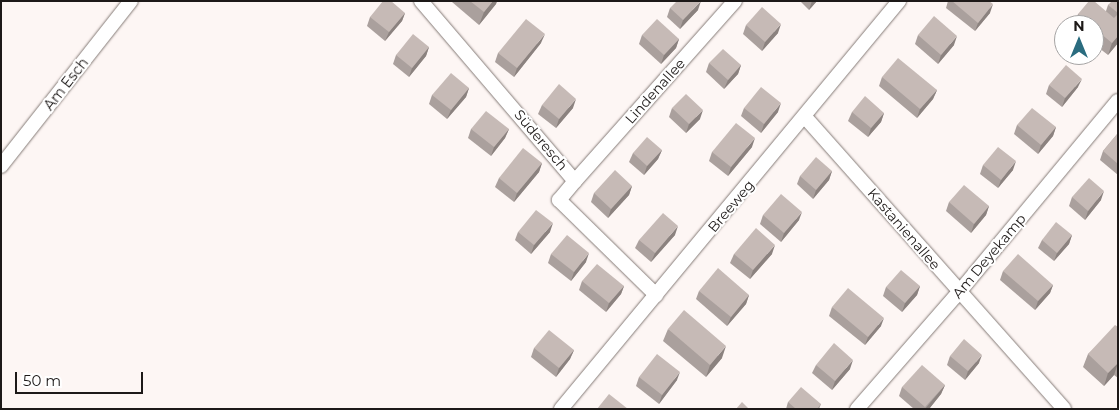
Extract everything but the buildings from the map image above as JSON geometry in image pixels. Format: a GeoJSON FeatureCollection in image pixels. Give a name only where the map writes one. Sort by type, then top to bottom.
{"type":"FeatureCollection","features":[{"type":"Feature","properties":{"kind":"street","name":"Am Esch"},"geometry":{"type":"LineString","coordinates":[[1,166],[131,1]]}},
{"type":"Feature","properties":{"kind":"street","name":"Süderesch"},"geometry":{"type":"LineString","coordinates":[[422,1],[575,181],[559,200],[656,296]]}},
{"type":"Feature","properties":{"kind":"street","name":"Lindenallee"},"geometry":{"type":"LineString","coordinates":[[575,181],[735,1]]}},
{"type":"Feature","properties":{"kind":"street","name":"Breeweg"},"geometry":{"type":"LineString","coordinates":[[561,409],[805,117],[899,1]]}},
{"type":"Feature","properties":{"kind":"street","name":"Am Deyekamp"},"geometry":{"type":"LineString","coordinates":[[857,409],[960,291],[1118,101]]}},
{"type":"Feature","properties":{"kind":"street","name":"Kastanienallee"},"geometry":{"type":"LineString","coordinates":[[805,117],[1064,409]]}}]}
